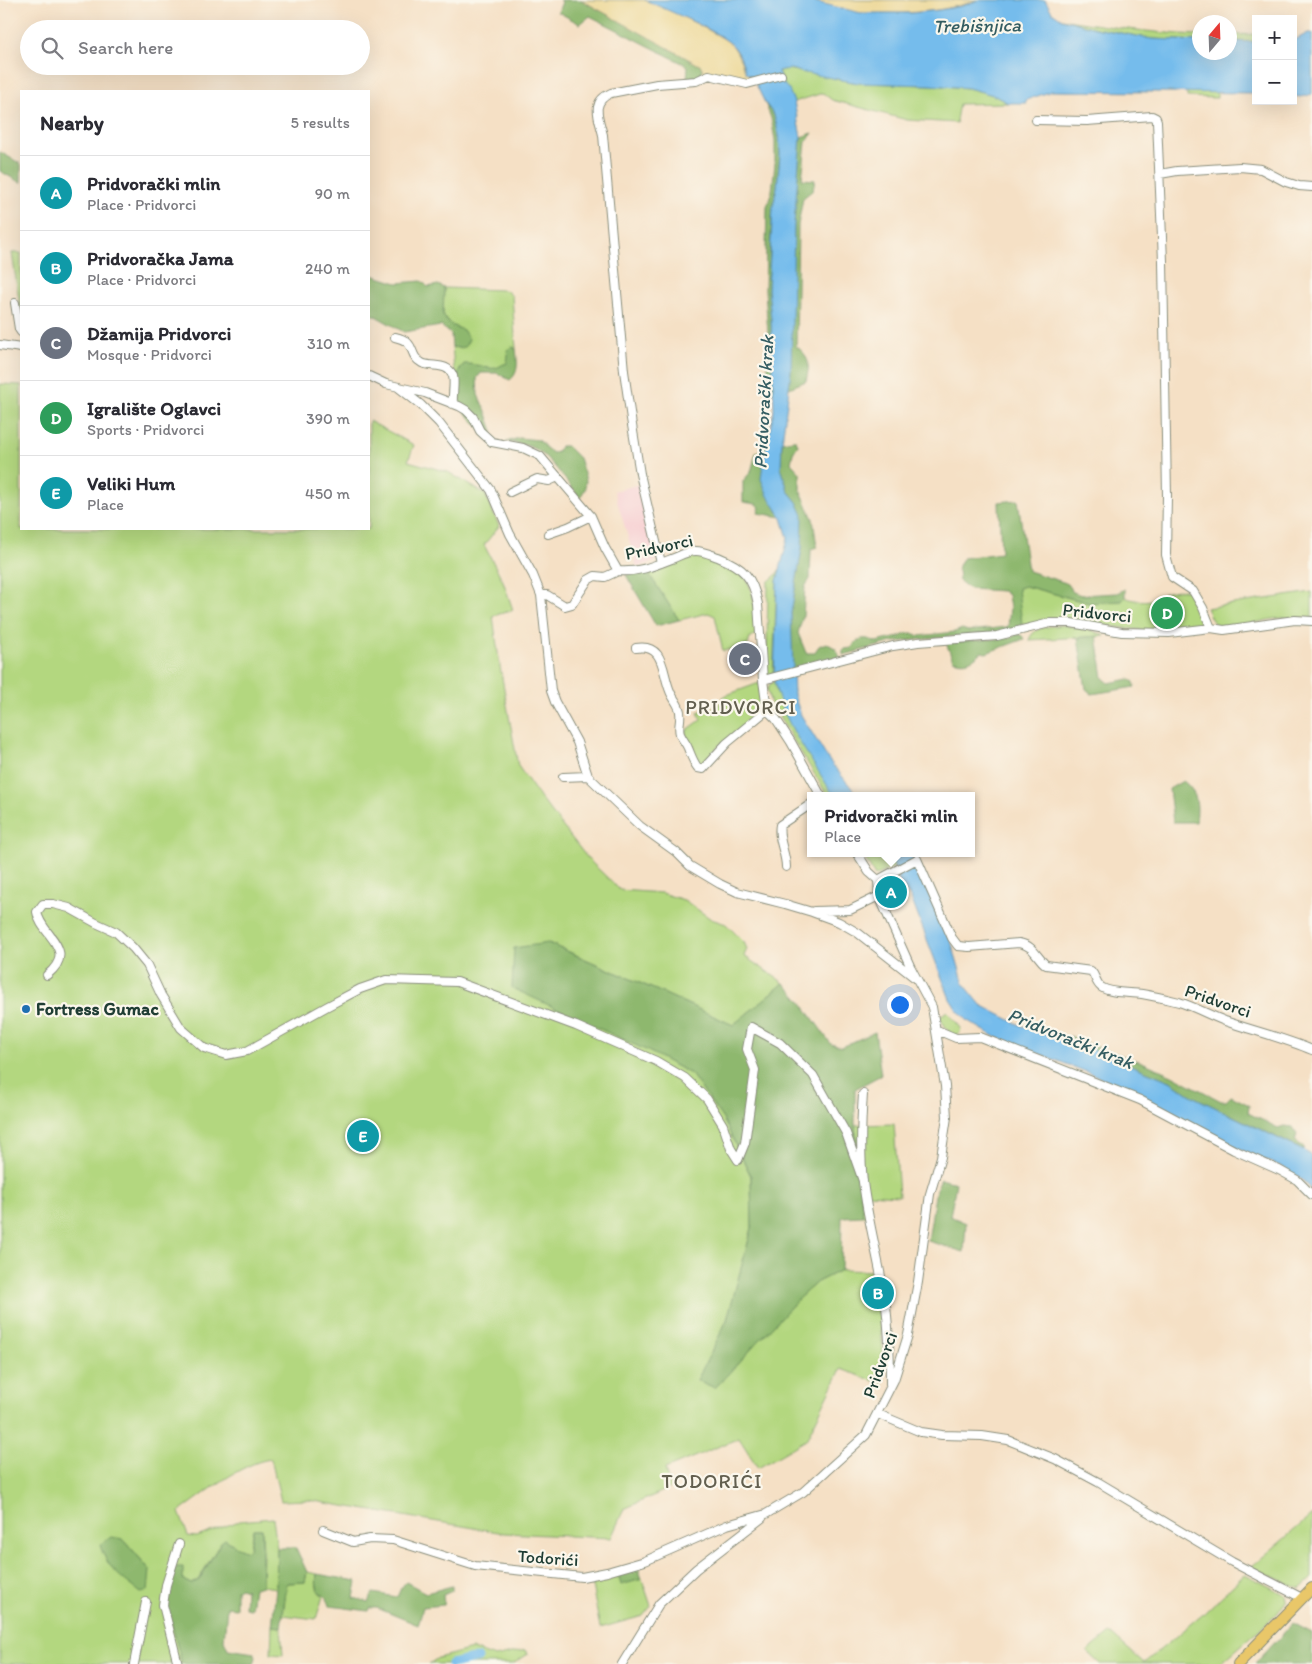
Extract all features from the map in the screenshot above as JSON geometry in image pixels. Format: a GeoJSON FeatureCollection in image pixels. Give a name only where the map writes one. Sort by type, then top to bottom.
{"type":"FeatureCollection","features":[{"type":"Feature","properties":{"kind":"main road"},"geometry":{"type":"LineString","coordinates":[[1238,1664],[1312,1588]]}},
{"type":"Feature","properties":{"kind":"street"},"geometry":{"type":"LineString","coordinates":[[662,563],[640,474],[624,371],[603,135],[597,107],[599,101],[604,96],[611,93],[657,84],[696,81],[709,75],[747,84],[781,75]]}},
{"type":"Feature","properties":{"kind":"street"},"geometry":{"type":"LineString","coordinates":[[1036,120],[1087,121],[1152,116],[1156,118],[1160,174],[1167,496],[1166,555],[1172,577],[1193,591],[1203,608],[1211,628]]}},
{"type":"Feature","properties":{"kind":"street"},"geometry":{"type":"LineString","coordinates":[[1160,174],[1177,171],[1240,167],[1261,169],[1286,182],[1312,187]]}},
{"type":"Feature","properties":{"kind":"street"},"geometry":{"type":"LineString","coordinates":[[15,303],[20,330]]}},
{"type":"Feature","properties":{"kind":"street"},"geometry":{"type":"LineString","coordinates":[[396,337],[407,341],[412,346],[413,354],[423,364],[444,367],[449,370],[453,376],[453,404]]}},
{"type":"Feature","properties":{"kind":"street"},"geometry":{"type":"LineString","coordinates":[[0,345],[20,348]]}},
{"type":"Feature","properties":{"kind":"street","name":"Pridvorci"},"geometry":{"type":"LineString","coordinates":[[370,376],[386,384],[425,393],[466,410],[473,417],[480,431],[492,442],[523,448],[540,456],[591,516],[605,548],[618,571],[642,570],[696,551],[738,566],[744,572],[756,594],[758,604],[766,710]]}},
{"type":"Feature","properties":{"kind":"street","name":"Pridvorci"},"geometry":{"type":"LineString","coordinates":[[398,387],[422,405],[439,423],[491,490],[510,534],[541,595],[550,691],[577,742],[588,776],[640,826],[676,852],[690,866],[737,892],[812,912],[839,922],[858,933],[918,980]]}},
{"type":"Feature","properties":{"kind":"street"},"geometry":{"type":"LineString","coordinates":[[510,492],[537,479],[549,481],[558,477]]}},
{"type":"Feature","properties":{"kind":"street"},"geometry":{"type":"LineString","coordinates":[[548,534],[591,516]]}},
{"type":"Feature","properties":{"kind":"street"},"geometry":{"type":"LineString","coordinates":[[541,595],[547,595],[565,606],[572,604],[588,580],[595,576],[605,577],[618,571]]}},
{"type":"Feature","properties":{"kind":"street","name":"Pridvorci"},"geometry":{"type":"LineString","coordinates":[[763,680],[893,646],[918,642],[997,636],[1050,623],[1071,624],[1122,632],[1169,633],[1211,628],[1224,630],[1295,620],[1312,621]]}},
{"type":"Feature","properties":{"kind":"street"},"geometry":{"type":"LineString","coordinates":[[636,648],[645,647],[654,651],[661,660],[670,690],[680,708],[680,736],[688,747],[691,757],[698,768],[703,769],[727,743],[766,710],[776,719],[791,742],[819,792]]}},
{"type":"Feature","properties":{"kind":"street"},"geometry":{"type":"LineString","coordinates":[[562,777],[588,776]]}},
{"type":"Feature","properties":{"kind":"street"},"geometry":{"type":"LineString","coordinates":[[786,867],[784,849],[778,831],[780,825],[807,807]]}},
{"type":"Feature","properties":{"kind":"street"},"geometry":{"type":"LineString","coordinates":[[860,857],[869,872],[878,880]]}},
{"type":"Feature","properties":{"kind":"street","name":"Pridvorci"},"geometry":{"type":"LineString","coordinates":[[878,1414],[903,1354],[908,1335],[918,1282],[930,1194],[941,1157],[947,1117],[945,1086],[932,1007],[911,968],[878,896],[878,880],[917,859],[952,938],[958,946],[969,947],[1019,943],[1026,945],[1032,948],[1046,966],[1091,971],[1101,987],[1179,1002],[1227,1022],[1263,1032],[1312,1050]]}},
{"type":"Feature","properties":{"kind":"street"},"geometry":{"type":"LineString","coordinates":[[812,912],[850,910],[878,896]]}},
{"type":"Feature","properties":{"kind":"street"},"geometry":{"type":"LineString","coordinates":[[47,975],[55,968],[59,956],[58,946],[38,920],[37,912],[43,904],[54,904],[69,908],[116,932],[147,964],[161,995],[181,1028],[204,1048],[226,1055],[247,1051],[360,989],[386,980],[457,982],[576,1026],[656,1061],[685,1078],[707,1099],[723,1126],[731,1149],[738,1160],[745,1143],[755,1070],[747,1049],[751,1027],[780,1043],[813,1075],[846,1133],[863,1181]]}},
{"type":"Feature","properties":{"kind":"street"},"geometry":{"type":"LineString","coordinates":[[937,1030],[956,1038],[980,1037],[1140,1100],[1234,1150],[1280,1170],[1297,1180],[1312,1195]]}},
{"type":"Feature","properties":{"kind":"street"},"geometry":{"type":"LineString","coordinates":[[863,1094],[860,1128],[863,1181],[868,1218],[885,1300],[890,1347],[890,1388]]}},
{"type":"Feature","properties":{"kind":"street"},"geometry":{"type":"LineString","coordinates":[[878,1414],[922,1432],[942,1435],[982,1436],[1008,1440],[1055,1459],[1098,1482],[1232,1562],[1302,1598]]}},
{"type":"Feature","properties":{"kind":"street","name":"Todorići"},"geometry":{"type":"LineString","coordinates":[[622,1664],[659,1604],[696,1569],[766,1514],[803,1492],[866,1435],[878,1414]]}},
{"type":"Feature","properties":{"kind":"street","name":"Todorići"},"geometry":{"type":"LineString","coordinates":[[324,1530],[353,1542],[370,1539],[394,1540],[475,1566],[582,1577],[645,1561],[727,1525],[766,1514]]}},
{"type":"Feature","properties":{"kind":"street"},"geometry":{"type":"LineString","coordinates":[[178,1544],[166,1585],[163,1605],[178,1664]]}},
{"type":"Feature","properties":{"kind":"street"},"geometry":{"type":"LineString","coordinates":[[134,1664],[146,1602]]}},
{"type":"Feature","properties":{"kind":"shaded area"},"geometry":{"type":"Polygon","coordinates":[[[640,484],[657,561],[637,567],[614,491],[640,484]]]}},
{"type":"Feature","properties":{"kind":"green space"},"geometry":{"type":"Polygon","coordinates":[[[559,0],[581,0],[701,66],[701,75],[696,78],[687,79],[688,66],[590,16],[580,24],[558,12],[562,2],[559,0]]]}},
{"type":"Feature","properties":{"kind":"green space"},"geometry":{"type":"Polygon","coordinates":[[[1062,19],[1096,25],[1192,35],[1192,41],[1152,39],[1095,28],[1062,19]]]}},
{"type":"Feature","properties":{"kind":"green space"},"geometry":{"type":"Polygon","coordinates":[[[1252,34],[1252,42],[1237,41],[1237,35],[1252,34]]]}},
{"type":"Feature","properties":{"kind":"green space"},"geometry":{"type":"Polygon","coordinates":[[[787,69],[858,83],[968,88],[993,95],[1008,103],[959,104],[957,123],[907,120],[832,100],[823,93],[794,102],[778,71],[787,69]]]}},
{"type":"Feature","properties":{"kind":"green space"},"geometry":{"type":"Polygon","coordinates":[[[1187,92],[1217,92],[1217,98],[1187,97],[1187,92]]]}},
{"type":"Feature","properties":{"kind":"green space"},"geometry":{"type":"Polygon","coordinates":[[[765,103],[774,115],[779,136],[780,154],[773,206],[768,289],[771,319],[773,392],[764,391],[767,380],[769,349],[765,289],[767,207],[772,191],[775,140],[771,118],[765,103]]]}},
{"type":"Feature","properties":{"kind":"green space"},"geometry":{"type":"Polygon","coordinates":[[[813,133],[806,142],[802,179],[815,180],[813,190],[803,198],[798,225],[796,346],[808,361],[808,370],[806,381],[789,388],[794,224],[801,137],[813,133]]]}},
{"type":"Feature","properties":{"kind":"green space"},"geometry":{"type":"Polygon","coordinates":[[[0,152],[20,163],[20,182],[0,171],[0,152]]]}},
{"type":"Feature","properties":{"kind":"green space"},"geometry":{"type":"Polygon","coordinates":[[[12,253],[20,253],[20,307],[12,253]]]}},
{"type":"Feature","properties":{"kind":"green space"},"geometry":{"type":"Polygon","coordinates":[[[370,274],[397,283],[422,281],[428,287],[438,285],[444,288],[443,316],[453,326],[463,330],[469,339],[465,347],[452,347],[451,334],[441,326],[404,332],[372,314],[370,310],[370,274]]]}},
{"type":"Feature","properties":{"kind":"green space"},"geometry":{"type":"Polygon","coordinates":[[[444,288],[503,290],[512,296],[516,349],[512,347],[507,363],[495,369],[477,365],[460,369],[457,378],[452,347],[459,348],[463,330],[453,326],[443,316],[444,288]]]}},
{"type":"Feature","properties":{"kind":"green space"},"geometry":{"type":"Polygon","coordinates":[[[512,347],[516,349],[517,366],[510,380],[497,373],[481,373],[477,378],[478,395],[493,431],[489,437],[457,402],[455,387],[457,377],[464,364],[496,368],[507,363],[507,350],[512,347]]]}},
{"type":"Feature","properties":{"kind":"green space"},"geometry":{"type":"Polygon","coordinates":[[[0,384],[20,385],[20,530],[370,530],[370,422],[414,445],[408,461],[448,472],[485,494],[499,526],[484,545],[503,581],[513,610],[493,616],[518,766],[541,799],[589,860],[620,890],[661,893],[684,900],[711,919],[726,924],[744,942],[747,949],[744,956],[784,983],[733,1025],[549,943],[650,1052],[691,1074],[723,1119],[751,1176],[752,1228],[727,1320],[698,1380],[715,1388],[799,1298],[817,1282],[841,1270],[874,1271],[883,1349],[882,1384],[841,1369],[806,1440],[758,1468],[739,1438],[665,1469],[670,1488],[624,1509],[611,1538],[504,1533],[308,1500],[281,1501],[271,1459],[247,1466],[223,1480],[179,1512],[188,1536],[197,1537],[239,1521],[273,1518],[277,1548],[276,1588],[262,1586],[262,1529],[253,1529],[250,1547],[247,1551],[226,1540],[221,1542],[198,1580],[191,1584],[183,1580],[178,1644],[182,1664],[0,1664],[0,384]],[[123,1539],[100,1545],[150,1570],[123,1539]]]}},
{"type":"Feature","properties":{"kind":"green space"},"geometry":{"type":"Polygon","coordinates":[[[766,435],[769,435],[763,463],[777,511],[782,517],[758,513],[760,507],[756,504],[743,502],[743,481],[751,472],[756,453],[760,450],[766,435]]]}},
{"type":"Feature","properties":{"kind":"green space"},"geometry":{"type":"Polygon","coordinates":[[[519,438],[539,440],[553,453],[557,452],[561,446],[567,446],[579,458],[586,480],[585,489],[580,498],[546,457],[533,448],[506,442],[519,438]]]}},
{"type":"Feature","properties":{"kind":"green space"},"geometry":{"type":"Polygon","coordinates":[[[796,440],[798,445],[793,453],[791,463],[800,473],[800,489],[813,519],[817,547],[811,549],[810,579],[805,587],[803,616],[798,633],[806,653],[814,653],[819,646],[826,643],[835,648],[840,657],[792,670],[791,613],[802,548],[797,502],[788,491],[781,467],[782,442],[796,440]]]}},
{"type":"Feature","properties":{"kind":"green space"},"geometry":{"type":"Polygon","coordinates":[[[1018,500],[1028,571],[1066,583],[1073,592],[1081,595],[1117,593],[1125,589],[1125,597],[1122,601],[1089,603],[1025,586],[1018,588],[1022,625],[1010,631],[893,642],[843,655],[845,649],[852,648],[856,642],[862,639],[876,642],[913,633],[919,636],[955,632],[962,629],[968,631],[1008,627],[1010,608],[1008,595],[1003,591],[970,589],[959,581],[958,568],[963,558],[1001,553],[999,502],[1018,500]]]}},
{"type":"Feature","properties":{"kind":"green space"},"geometry":{"type":"Polygon","coordinates":[[[696,554],[733,565],[748,582],[753,599],[756,634],[750,638],[748,645],[723,651],[715,616],[708,613],[679,620],[647,571],[696,554]]]}},
{"type":"Feature","properties":{"kind":"green space"},"geometry":{"type":"Polygon","coordinates":[[[780,569],[777,581],[773,674],[769,675],[766,673],[764,653],[767,650],[768,582],[780,569]]]}},
{"type":"Feature","properties":{"kind":"green space"},"geometry":{"type":"Polygon","coordinates":[[[647,571],[679,620],[656,626],[626,575],[647,571]]]}},
{"type":"Feature","properties":{"kind":"green space"},"geometry":{"type":"Polygon","coordinates":[[[1025,586],[1089,603],[1121,601],[1125,597],[1139,601],[1164,599],[1164,593],[1186,590],[1189,591],[1200,608],[1203,622],[1201,626],[1141,630],[1056,620],[1022,625],[1017,588],[1025,586]]]}},
{"type":"Feature","properties":{"kind":"green space"},"geometry":{"type":"Polygon","coordinates":[[[1312,592],[1312,618],[1278,618],[1224,627],[1214,623],[1206,608],[1312,592]]]}},
{"type":"Feature","properties":{"kind":"green space"},"geometry":{"type":"Polygon","coordinates":[[[1062,625],[1088,629],[1105,636],[1029,640],[1031,635],[1038,630],[1062,625]]]}},
{"type":"Feature","properties":{"kind":"green space"},"geometry":{"type":"Polygon","coordinates":[[[1018,634],[1024,639],[986,653],[982,652],[972,660],[965,662],[953,660],[946,643],[1008,638],[1018,634]]]}},
{"type":"Feature","properties":{"kind":"green space"},"geometry":{"type":"Polygon","coordinates":[[[1097,636],[1103,678],[1109,683],[1129,679],[1134,682],[1135,687],[1092,694],[1086,689],[1078,638],[1097,636]]]}},
{"type":"Feature","properties":{"kind":"green space"},"geometry":{"type":"Polygon","coordinates":[[[774,681],[781,704],[791,725],[833,792],[826,792],[771,704],[767,690],[774,681]]]}},
{"type":"Feature","properties":{"kind":"green space"},"geometry":{"type":"Polygon","coordinates":[[[759,683],[761,713],[720,745],[701,764],[696,760],[686,734],[687,730],[701,720],[698,712],[718,706],[724,696],[759,683]]]}},
{"type":"Feature","properties":{"kind":"green space"},"geometry":{"type":"Polygon","coordinates":[[[1183,781],[1192,790],[1196,799],[1196,822],[1173,822],[1169,789],[1183,781]]]}},
{"type":"Feature","properties":{"kind":"green space"},"geometry":{"type":"Polygon","coordinates":[[[864,857],[891,857],[895,867],[875,876],[864,857]]]}},
{"type":"Feature","properties":{"kind":"green space"},"geometry":{"type":"Polygon","coordinates":[[[548,943],[733,1025],[784,983],[800,1000],[831,1044],[841,1047],[875,1032],[881,1075],[855,1089],[855,1125],[863,1216],[842,1217],[841,1270],[817,1282],[799,1298],[715,1388],[697,1380],[727,1320],[752,1228],[751,1176],[723,1119],[691,1074],[650,1052],[512,988],[514,948],[548,943]]]}},
{"type":"Feature","properties":{"kind":"green space"},"geometry":{"type":"Polygon","coordinates":[[[947,1011],[961,1028],[960,1033],[957,1035],[951,1035],[939,1017],[947,1011]]]}},
{"type":"Feature","properties":{"kind":"green space"},"geometry":{"type":"Polygon","coordinates":[[[1070,1036],[1142,1062],[1172,1075],[1221,1101],[1226,1101],[1231,1096],[1249,1105],[1248,1113],[1278,1128],[1284,1126],[1293,1127],[1297,1134],[1295,1141],[1304,1147],[1303,1150],[1194,1097],[1170,1081],[1069,1040],[1070,1036]]]}},
{"type":"Feature","properties":{"kind":"green space"},"geometry":{"type":"Polygon","coordinates":[[[894,1124],[899,1196],[868,1194],[871,1216],[863,1216],[855,1125],[894,1124]]]}},
{"type":"Feature","properties":{"kind":"green space"},"geometry":{"type":"Polygon","coordinates":[[[941,1179],[956,1183],[950,1216],[966,1223],[964,1252],[928,1241],[936,1189],[941,1179]]]}},
{"type":"Feature","properties":{"kind":"green space"},"geometry":{"type":"Polygon","coordinates":[[[1312,1515],[1312,1578],[1300,1589],[1251,1567],[1312,1515]]]}},
{"type":"Feature","properties":{"kind":"green space"},"geometry":{"type":"Polygon","coordinates":[[[253,1529],[262,1529],[262,1586],[254,1588],[251,1609],[245,1608],[246,1590],[240,1588],[236,1590],[236,1608],[227,1607],[224,1640],[228,1649],[254,1653],[256,1657],[254,1664],[182,1664],[167,1606],[175,1567],[183,1567],[183,1580],[191,1584],[199,1580],[221,1542],[225,1539],[247,1551],[250,1547],[253,1529]]]}},
{"type":"Feature","properties":{"kind":"green space"},"geometry":{"type":"Polygon","coordinates":[[[111,1537],[123,1539],[150,1570],[148,1591],[141,1593],[111,1567],[100,1545],[111,1537]]]}},
{"type":"Feature","properties":{"kind":"green space"},"geometry":{"type":"Polygon","coordinates":[[[277,1548],[296,1548],[307,1572],[305,1582],[287,1583],[281,1627],[272,1626],[276,1588],[277,1548]]]}},
{"type":"Feature","properties":{"kind":"green space"},"geometry":{"type":"Polygon","coordinates":[[[638,1567],[642,1579],[621,1585],[618,1573],[638,1567]]]}},
{"type":"Feature","properties":{"kind":"green space"},"geometry":{"type":"Polygon","coordinates":[[[307,1572],[317,1574],[317,1589],[323,1596],[316,1619],[283,1615],[287,1583],[305,1582],[307,1572]]]}},
{"type":"Feature","properties":{"kind":"green space"},"geometry":{"type":"Polygon","coordinates":[[[618,1573],[621,1584],[642,1579],[651,1606],[643,1616],[600,1628],[591,1580],[618,1573]]]}},
{"type":"Feature","properties":{"kind":"green space"},"geometry":{"type":"Polygon","coordinates":[[[317,1574],[357,1581],[354,1598],[368,1602],[373,1593],[397,1597],[406,1582],[426,1593],[452,1586],[452,1591],[443,1595],[444,1605],[423,1607],[418,1625],[377,1608],[370,1608],[369,1611],[330,1606],[317,1587],[317,1574]]]}},
{"type":"Feature","properties":{"kind":"green space"},"geometry":{"type":"Polygon","coordinates":[[[1245,1574],[1286,1595],[1287,1600],[1276,1615],[1220,1664],[1100,1664],[1087,1652],[1110,1633],[1144,1663],[1201,1616],[1245,1574]]]}},
{"type":"Feature","properties":{"kind":"green space"},"geometry":{"type":"Polygon","coordinates":[[[1293,1623],[1312,1633],[1312,1664],[1255,1664],[1293,1623]]]}},
{"type":"Feature","properties":{"kind":"green space"},"geometry":{"type":"Polygon","coordinates":[[[272,1626],[281,1627],[283,1655],[271,1654],[272,1626]]]}},
{"type":"Feature","properties":{"kind":"green space"},"geometry":{"type":"Polygon","coordinates":[[[472,1649],[495,1657],[525,1650],[528,1654],[513,1664],[429,1664],[438,1658],[472,1649]]]}},
{"type":"Feature","properties":{"kind":"sand"},"geometry":{"type":"Polygon","coordinates":[[[581,0],[644,0],[673,12],[715,33],[730,43],[747,74],[750,76],[749,80],[743,81],[702,75],[701,66],[581,0]]]}},
{"type":"Feature","properties":{"kind":"sand"},"geometry":{"type":"Polygon","coordinates":[[[808,0],[978,0],[935,10],[860,13],[808,0]]]}},
{"type":"Feature","properties":{"kind":"water","name":"Trebišnjica"},"geometry":{"type":"Polygon","coordinates":[[[645,0],[808,0],[861,13],[912,13],[962,6],[978,0],[1045,0],[1052,12],[1062,19],[1095,28],[1152,39],[1192,41],[1192,60],[1237,60],[1237,41],[1252,42],[1252,93],[1052,91],[1026,100],[1026,103],[1008,103],[993,95],[968,88],[858,83],[792,69],[778,71],[781,81],[789,90],[794,102],[801,137],[794,224],[791,372],[782,442],[781,467],[788,491],[797,502],[803,515],[802,548],[791,613],[794,695],[801,715],[828,759],[855,792],[832,792],[830,790],[790,724],[783,710],[774,681],[777,581],[788,538],[782,518],[768,496],[761,479],[774,410],[771,319],[768,289],[773,206],[780,154],[779,136],[774,115],[765,103],[752,76],[746,73],[742,60],[735,48],[706,28],[645,0]]]}},
{"type":"Feature","properties":{"kind":"water"},"geometry":{"type":"Polygon","coordinates":[[[1312,33],[1312,94],[1301,97],[1297,96],[1297,39],[1312,33]]]}},
{"type":"Feature","properties":{"kind":"water"},"geometry":{"type":"Polygon","coordinates":[[[891,857],[913,857],[951,941],[964,984],[981,1005],[1022,1026],[1069,1040],[1170,1081],[1194,1097],[1308,1153],[1312,1156],[1312,1191],[1296,1175],[1282,1167],[1238,1149],[1100,1077],[995,1037],[968,1021],[957,1010],[950,999],[911,898],[899,881],[891,857]]]}},
{"type":"Feature","properties":{"kind":"waterway"},"geometry":{"type":"LineString","coordinates":[[451,1664],[478,1658]]}},
{"type":"Feature","properties":{"kind":"place","name":"Igralište Oglavci"},"geometry":{"type":"Point","coordinates":[1167,613]}},
{"type":"Feature","properties":{"kind":"place","name":"Džamija Pridvorci"},"geometry":{"type":"Point","coordinates":[745,659]}},
{"type":"Feature","properties":{"kind":"place","name":"Pridvorački mlin"},"geometry":{"type":"Point","coordinates":[891,892]}},
{"type":"Feature","properties":{"kind":"place","name":"Fortress Gumac"},"geometry":{"type":"Point","coordinates":[26,1009]}},
{"type":"Feature","properties":{"kind":"place","name":"Veliki Hum"},"geometry":{"type":"Point","coordinates":[363,1136]}},
{"type":"Feature","properties":{"kind":"place","name":"Pridvoračka Jama"},"geometry":{"type":"Point","coordinates":[878,1293]}},
{"type":"Feature","properties":{"kind":"district","name":"PRIDVORCI"},"geometry":{"type":"Point","coordinates":[741,707]}},
{"type":"Feature","properties":{"kind":"district","name":"TODORIĆI"},"geometry":{"type":"Point","coordinates":[712,1481]}},
{"type":"Feature","properties":{"kind":"water label","name":"Pridvorački krak"},"geometry":{"type":"Point","coordinates":[763,402]}},
{"type":"Feature","properties":{"kind":"water label","name":"Pridvorački krak"},"geometry":{"type":"Point","coordinates":[1071,1038]}}]}
